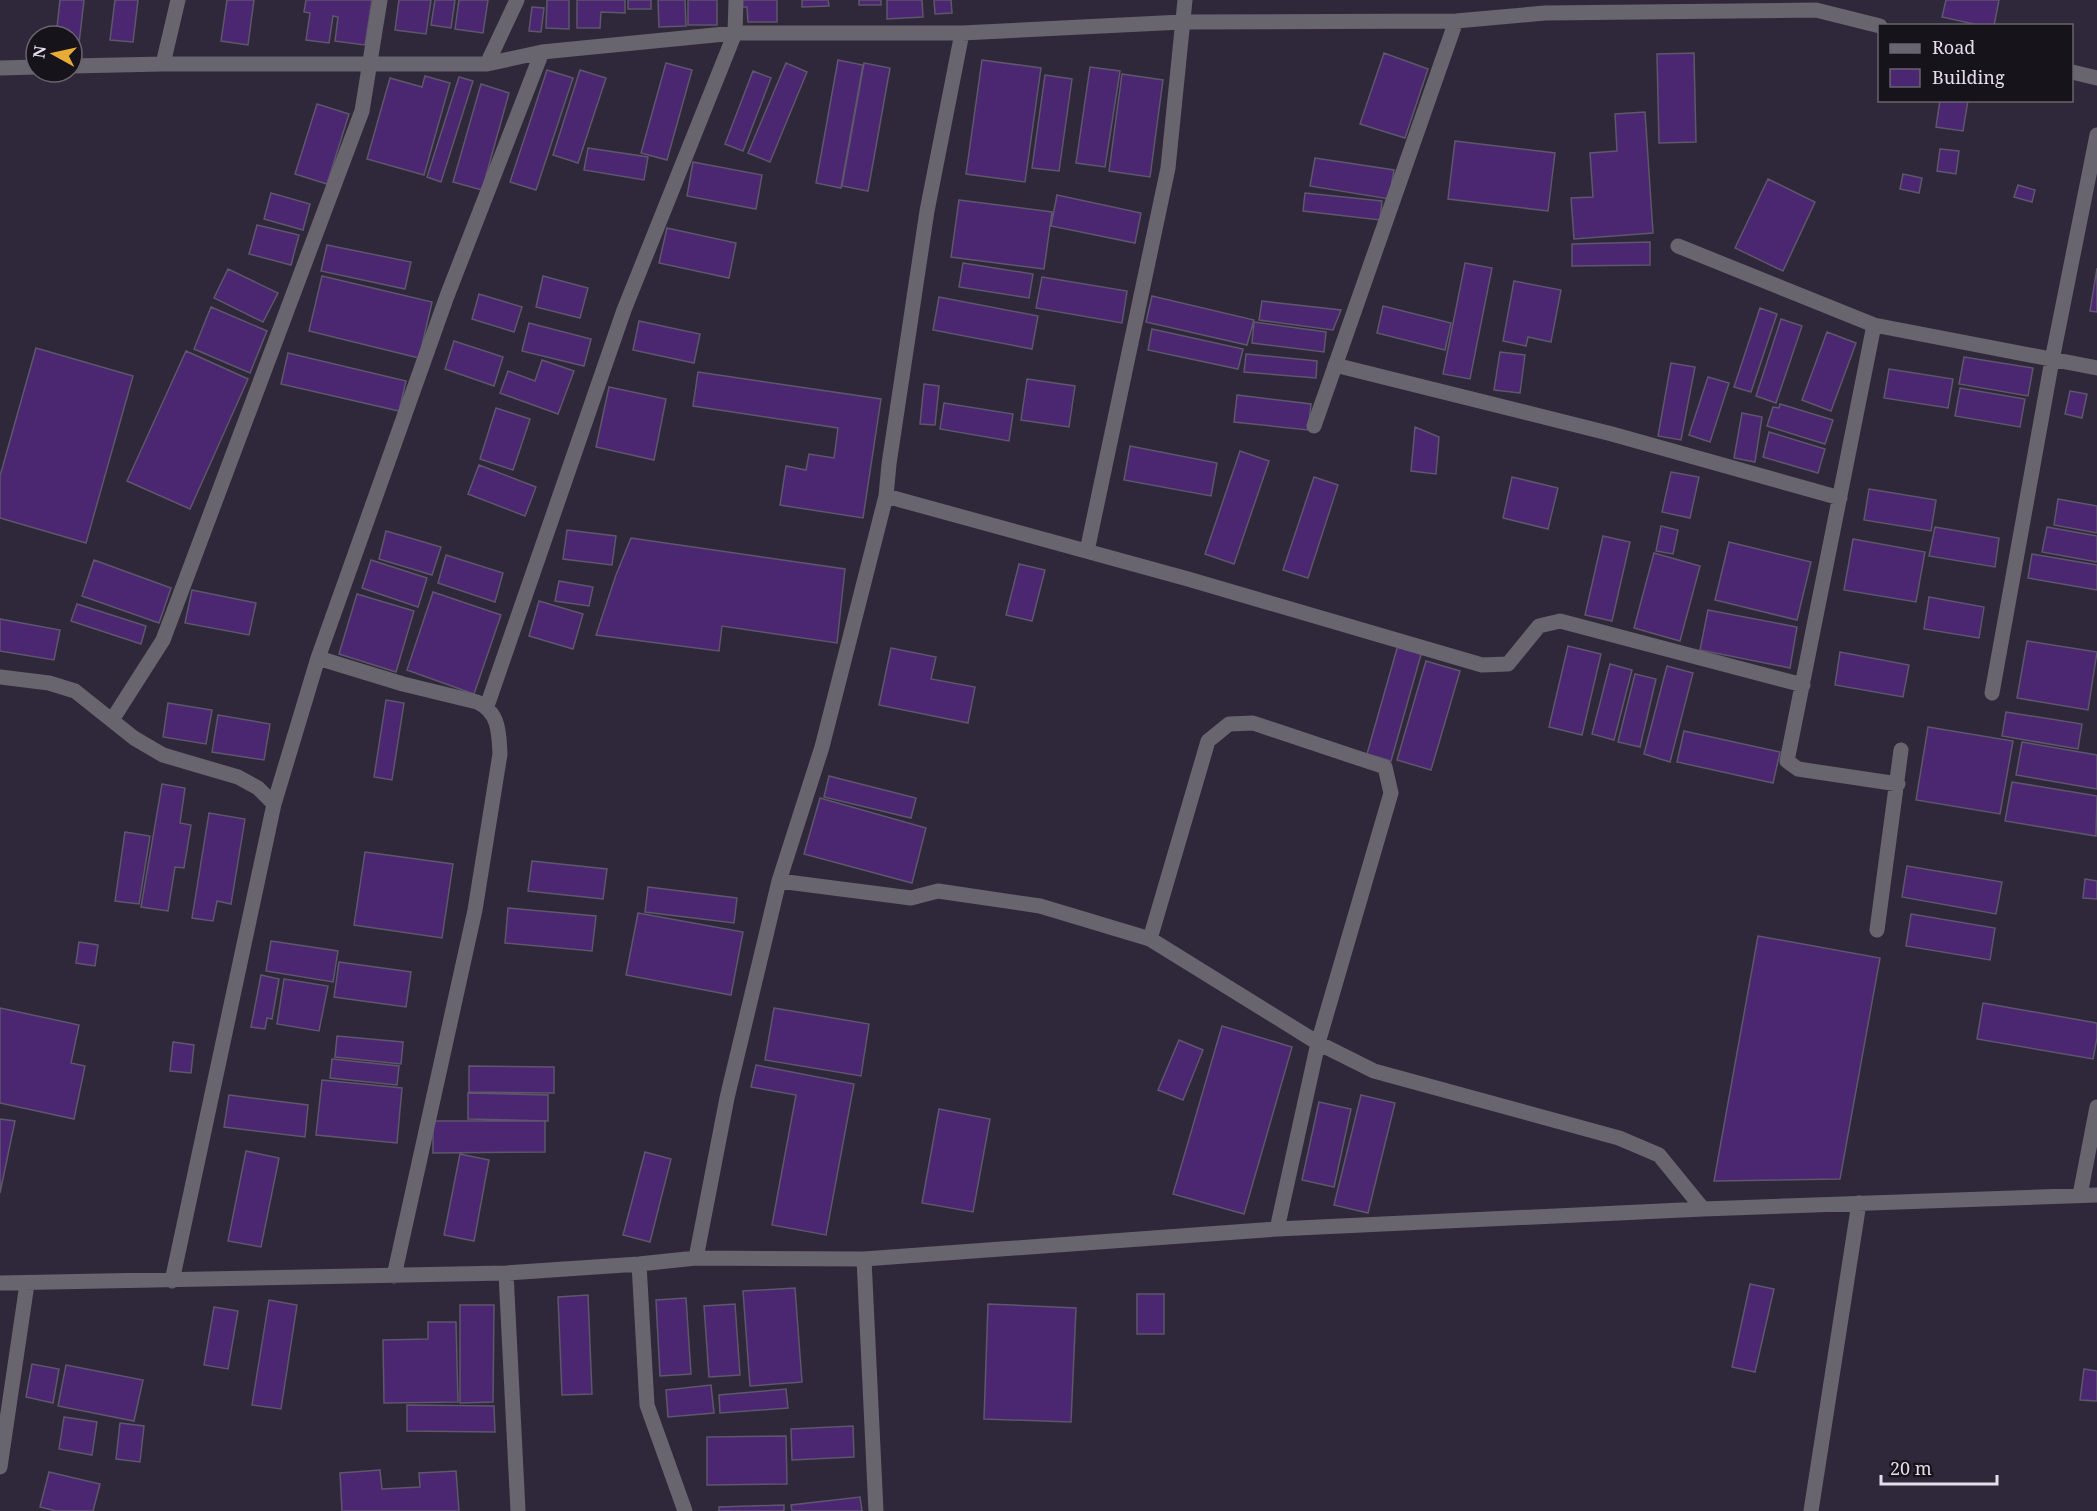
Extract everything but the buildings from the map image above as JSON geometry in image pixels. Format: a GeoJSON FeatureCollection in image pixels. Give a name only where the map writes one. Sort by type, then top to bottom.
{"type":"FeatureCollection","features":[{"type":"Feature","properties":{"kind":"street"},"geometry":{"type":"LineString","coordinates":[[163,64],[178,0]]}},
{"type":"Feature","properties":{"kind":"street"},"geometry":{"type":"LineString","coordinates":[[112,720],[163,640],[362,111],[380,0]]}},
{"type":"Feature","properties":{"kind":"street"},"geometry":{"type":"LineString","coordinates":[[488,64],[518,0]]}},
{"type":"Feature","properties":{"kind":"street"},"geometry":{"type":"LineString","coordinates":[[487,706],[624,310],[735,33],[736,0]]}},
{"type":"Feature","properties":{"kind":"street"},"geometry":{"type":"LineString","coordinates":[[1087,551],[1168,168],[1185,0]]}},
{"type":"Feature","properties":{"kind":"street"},"geometry":{"type":"LineString","coordinates":[[84,66],[488,64],[542,52],[735,33],[962,33],[1182,22],[1456,21],[1546,6],[1817,5],[1878,25]]}},
{"type":"Feature","properties":{"kind":"street"},"geometry":{"type":"LineString","coordinates":[[1314,426],[1456,21]]}},
{"type":"Feature","properties":{"kind":"street"},"geometry":{"type":"LineString","coordinates":[[696,1258],[726,1098],[780,881],[822,747],[886,496],[927,211],[962,33]]}},
{"type":"Feature","properties":{"kind":"street"},"geometry":{"type":"LineString","coordinates":[[172,1281],[274,804],[318,658],[447,296],[542,52]]}},
{"type":"Feature","properties":{"kind":"street"},"geometry":{"type":"LineString","coordinates":[[0,68],[24,67]]}},
{"type":"Feature","properties":{"kind":"street"},"geometry":{"type":"LineString","coordinates":[[2073,72],[2097,78]]}},
{"type":"Feature","properties":{"kind":"street"},"geometry":{"type":"LineString","coordinates":[[1992,693],[2052,360],[2097,135]]}},
{"type":"Feature","properties":{"kind":"street"},"geometry":{"type":"LineString","coordinates":[[1678,246],[1874,325],[2097,368]]}},
{"type":"Feature","properties":{"kind":"street"},"geometry":{"type":"LineString","coordinates":[[1874,325],[1787,761],[1798,769],[1898,784]]}},
{"type":"Feature","properties":{"kind":"street"},"geometry":{"type":"LineString","coordinates":[[1335,365],[1612,434],[1840,498]]}},
{"type":"Feature","properties":{"kind":"street"},"geometry":{"type":"LineString","coordinates":[[886,496],[1087,551],[1482,665],[1508,664],[1539,626],[1560,621],[1803,685]]}},
{"type":"Feature","properties":{"kind":"street"},"geometry":{"type":"LineString","coordinates":[[318,658],[487,706],[495,718],[500,733],[500,754],[476,899],[394,1276]]}},
{"type":"Feature","properties":{"kind":"street"},"geometry":{"type":"LineString","coordinates":[[0,677],[49,683],[75,691],[134,738],[164,755],[238,777],[258,788],[274,804]]}},
{"type":"Feature","properties":{"kind":"street"},"geometry":{"type":"LineString","coordinates":[[1150,939],[1208,741],[1229,724],[1253,723],[1385,766],[1391,793],[1318,1043],[1277,1228]]}},
{"type":"Feature","properties":{"kind":"street"},"geometry":{"type":"LineString","coordinates":[[1877,930],[1901,750]]}},
{"type":"Feature","properties":{"kind":"street"},"geometry":{"type":"LineString","coordinates":[[780,881],[911,898],[938,891],[1040,906],[1150,939],[1318,1043],[1374,1071],[1619,1138],[1659,1155],[1703,1209]]}},
{"type":"Feature","properties":{"kind":"street"},"geometry":{"type":"LineString","coordinates":[[2080,1195],[2097,1107]]}},
{"type":"Feature","properties":{"kind":"street"},"geometry":{"type":"LineString","coordinates":[[0,1283],[506,1274],[696,1258],[864,1258],[1277,1228],[1703,1209],[2097,1195]]}},
{"type":"Feature","properties":{"kind":"street"},"geometry":{"type":"LineString","coordinates":[[1811,1511],[1859,1203]]}},
{"type":"Feature","properties":{"kind":"street"},"geometry":{"type":"LineString","coordinates":[[864,1258],[876,1511]]}},
{"type":"Feature","properties":{"kind":"street"},"geometry":{"type":"LineString","coordinates":[[639,1264],[647,1405],[685,1511]]}},
{"type":"Feature","properties":{"kind":"street"},"geometry":{"type":"LineString","coordinates":[[506,1274],[518,1511]]}},
{"type":"Feature","properties":{"kind":"street"},"geometry":{"type":"LineString","coordinates":[[0,1467],[27,1284]]}}]}
